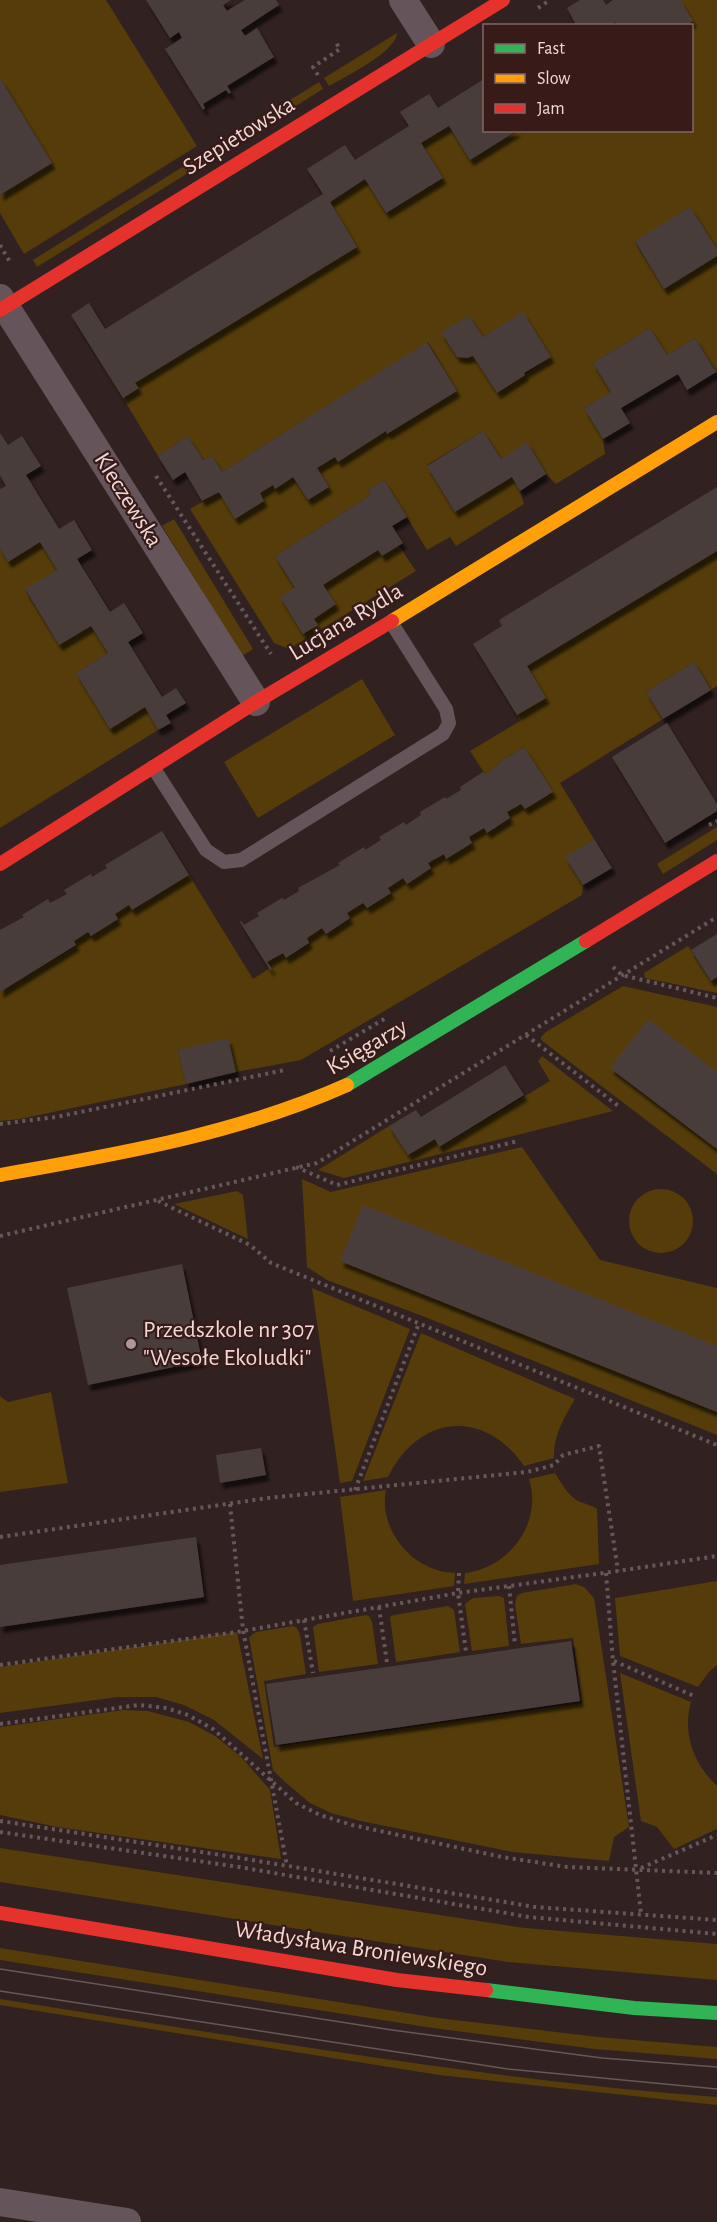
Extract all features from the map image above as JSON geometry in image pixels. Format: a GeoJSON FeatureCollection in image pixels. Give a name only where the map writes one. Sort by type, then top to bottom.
{"type":"FeatureCollection","features":[{"type":"Feature","properties":{"kind":"street"},"geometry":{"type":"LineString","coordinates":[[403,0],[431,44]]}},
{"type":"Feature","properties":{"kind":"street","name":"Szepietowska"},"geometry":{"type":"LineString","coordinates":[[2,305],[503,0]]}},
{"type":"Feature","properties":{"kind":"street","name":"Kleczewska"},"geometry":{"type":"LineString","coordinates":[[2,305],[256,702]]}},
{"type":"Feature","properties":{"kind":"street","name":"Lucjana Rydla"},"geometry":{"type":"LineString","coordinates":[[0,864],[256,702],[717,422]]}},
{"type":"Feature","properties":{"kind":"street","name":"Księgarzy"},"geometry":{"type":"LineString","coordinates":[[0,1176],[249,1123],[328,1095],[358,1080],[717,861]]}},
{"type":"Feature","properties":{"kind":"street","name":"Władysława Broniewskiego"},"geometry":{"type":"LineString","coordinates":[[0,1913],[397,1980],[634,2008],[717,2013]]}},
{"type":"Feature","properties":{"kind":"street"},"geometry":{"type":"LineString","coordinates":[[0,2202],[127,2222]]}},
{"type":"Feature","properties":{"kind":"lane"},"geometry":{"type":"LineString","coordinates":[[153,767],[206,850],[224,862],[241,860],[443,734],[449,723],[447,709],[391,622]]}},
{"type":"Feature","properties":{"kind":"path"},"geometry":{"type":"LineString","coordinates":[[318,76],[313,67],[340,50],[335,40]]}},
{"type":"Feature","properties":{"kind":"path"},"geometry":{"type":"LineString","coordinates":[[707,827],[717,821]]}},
{"type":"Feature","properties":{"kind":"path"},"geometry":{"type":"LineString","coordinates":[[622,975],[717,998]]}},
{"type":"Feature","properties":{"kind":"path"},"geometry":{"type":"LineString","coordinates":[[325,1054],[395,1013]]}},
{"type":"Feature","properties":{"kind":"path"},"geometry":{"type":"LineString","coordinates":[[526,1035],[621,1108]]}},
{"type":"Feature","properties":{"kind":"path"},"geometry":{"type":"LineString","coordinates":[[0,1124],[56,1117],[294,1068]]}},
{"type":"Feature","properties":{"kind":"path"},"geometry":{"type":"LineString","coordinates":[[295,1167],[337,1185],[518,1141]]}},
{"type":"Feature","properties":{"kind":"path"},"geometry":{"type":"LineString","coordinates":[[158,1200],[250,1245],[271,1263],[717,1445]]}},
{"type":"Feature","properties":{"kind":"path"},"geometry":{"type":"LineString","coordinates":[[355,1490],[419,1323]]}},
{"type":"Feature","properties":{"kind":"path"},"geometry":{"type":"LineString","coordinates":[[0,1537],[268,1498],[527,1472],[554,1466],[563,1455],[599,1446],[618,1572]]}},
{"type":"Feature","properties":{"kind":"path"},"geometry":{"type":"LineString","coordinates":[[230,1504],[243,1630],[287,1866]]}},
{"type":"Feature","properties":{"kind":"path"},"geometry":{"type":"LineString","coordinates":[[0,1665],[243,1630],[458,1593],[618,1572],[717,1556]]}},
{"type":"Feature","properties":{"kind":"path"},"geometry":{"type":"LineString","coordinates":[[459,1573],[458,1593],[466,1652]]}},
{"type":"Feature","properties":{"kind":"path"},"geometry":{"type":"LineString","coordinates":[[606,1573],[613,1660],[638,1870],[641,1914]]}},
{"type":"Feature","properties":{"kind":"path"},"geometry":{"type":"LineString","coordinates":[[508,1586],[515,1645]]}},
{"type":"Feature","properties":{"kind":"path"},"geometry":{"type":"LineString","coordinates":[[379,1607],[387,1663]]}},
{"type":"Feature","properties":{"kind":"path"},"geometry":{"type":"LineString","coordinates":[[304,1620],[313,1673]]}},
{"type":"Feature","properties":{"kind":"path"},"geometry":{"type":"LineString","coordinates":[[613,1660],[694,1696]]}},
{"type":"Feature","properties":{"kind":"path"},"geometry":{"type":"LineString","coordinates":[[0,1724],[139,1705],[166,1708],[188,1715],[213,1729],[296,1803],[320,1815],[352,1825],[502,1857],[567,1867],[717,1873]]}},
{"type":"Feature","properties":{"kind":"path"},"geometry":{"type":"LineString","coordinates":[[0,1821],[535,1907],[717,1920]]}},
{"type":"Feature","properties":{"kind":"path"},"geometry":{"type":"LineString","coordinates":[[0,1832],[238,1867],[529,1917],[717,1934]]}},
{"type":"Feature","properties":{"kind":"path"},"geometry":{"type":"LineString","coordinates":[[638,1870],[717,1835]]}},
{"type":"Feature","properties":{"kind":"shaded area"},"geometry":{"type":"Polygon","coordinates":[[[0,0],[106,0],[197,146],[24,254],[0,213],[0,195],[52,163],[0,78],[0,0]]]}},
{"type":"Feature","properties":{"kind":"shaded area"},"geometry":{"type":"Polygon","coordinates":[[[680,0],[717,0],[717,249],[690,207],[635,242],[664,289],[717,256],[717,373],[695,338],[667,355],[650,328],[593,363],[611,392],[584,408],[603,439],[605,454],[556,484],[546,474],[527,443],[501,459],[483,431],[427,465],[455,512],[512,477],[520,491],[524,504],[456,546],[450,537],[427,550],[384,480],[368,490],[371,495],[275,556],[314,619],[336,604],[323,585],[378,550],[382,556],[399,546],[416,571],[289,649],[274,643],[190,509],[219,492],[236,518],[264,501],[260,493],[273,485],[275,488],[293,477],[308,500],[329,487],[317,468],[335,457],[339,462],[386,431],[388,434],[457,391],[428,342],[222,472],[212,456],[203,460],[188,436],[158,456],[123,398],[139,388],[135,383],[330,202],[365,179],[386,213],[443,179],[421,143],[449,126],[470,160],[516,132],[693,132],[693,24],[686,24],[680,0]],[[523,313],[483,337],[469,316],[442,332],[457,357],[473,356],[497,393],[551,357],[523,313]]]}},
{"type":"Feature","properties":{"kind":"shaded area"},"geometry":{"type":"Polygon","coordinates":[[[397,33],[388,48],[379,56],[329,86],[324,78],[397,33]]]}},
{"type":"Feature","properties":{"kind":"shaded area"},"geometry":{"type":"Polygon","coordinates":[[[319,82],[323,89],[37,267],[33,260],[319,82]]]}},
{"type":"Feature","properties":{"kind":"shaded area"},"geometry":{"type":"Polygon","coordinates":[[[174,519],[253,649],[242,656],[162,526],[174,519]]]}},
{"type":"Feature","properties":{"kind":"shaded area"},"geometry":{"type":"Polygon","coordinates":[[[40,542],[57,570],[25,590],[59,645],[91,626],[108,653],[76,673],[110,728],[145,707],[158,730],[0,828],[0,548],[8,561],[40,542]]]}},
{"type":"Feature","properties":{"kind":"shaded area"},"geometry":{"type":"Polygon","coordinates":[[[717,551],[717,686],[711,690],[694,662],[646,692],[663,719],[560,783],[594,839],[566,857],[583,885],[582,895],[301,1060],[236,1072],[228,1039],[178,1050],[186,1084],[20,1119],[0,1121],[0,992],[76,946],[74,941],[88,932],[91,935],[118,919],[115,914],[129,905],[133,910],[189,875],[253,979],[270,968],[267,962],[283,953],[287,958],[309,944],[307,938],[322,928],[326,933],[350,918],[347,913],[363,903],[367,908],[390,893],[388,888],[403,878],[407,883],[431,868],[428,863],[444,854],[446,858],[472,843],[469,837],[484,828],[488,833],[510,818],[507,812],[521,804],[525,809],[552,793],[524,747],[485,774],[470,751],[520,721],[517,715],[545,698],[527,666],[717,551]]]}},
{"type":"Feature","properties":{"kind":"shaded area"},"geometry":{"type":"Polygon","coordinates":[[[362,679],[395,735],[258,818],[224,762],[362,679]]]}},
{"type":"Feature","properties":{"kind":"shaded area"},"geometry":{"type":"Polygon","coordinates":[[[717,827],[717,840],[663,874],[657,864],[717,827]]]}},
{"type":"Feature","properties":{"kind":"shaded area"},"geometry":{"type":"Polygon","coordinates":[[[688,946],[710,980],[717,977],[717,993],[645,978],[644,973],[688,946]]]}},
{"type":"Feature","properties":{"kind":"shaded area"},"geometry":{"type":"Polygon","coordinates":[[[623,986],[717,1007],[717,1174],[541,1040],[546,1032],[623,986]]]}},
{"type":"Feature","properties":{"kind":"shaded area"},"geometry":{"type":"Polygon","coordinates":[[[542,1056],[613,1111],[344,1178],[318,1170],[389,1126],[408,1155],[435,1139],[440,1147],[550,1081],[538,1061],[542,1056]]]}},
{"type":"Feature","properties":{"kind":"shaded area"},"geometry":{"type":"Polygon","coordinates":[[[522,1147],[600,1260],[717,1288],[717,1435],[425,1317],[327,1280],[307,1267],[302,1179],[331,1192],[522,1147]]]}},
{"type":"Feature","properties":{"kind":"shaded area"},"geometry":{"type":"Polygon","coordinates":[[[655,1189],[667,1189],[684,1198],[691,1209],[693,1221],[691,1233],[684,1244],[667,1253],[655,1253],[643,1248],[634,1239],[629,1227],[629,1215],[634,1203],[643,1194],[655,1189]]]}},
{"type":"Feature","properties":{"kind":"shaded area"},"geometry":{"type":"Polygon","coordinates":[[[237,1191],[243,1195],[248,1239],[174,1204],[237,1191]]]}},
{"type":"Feature","properties":{"kind":"shaded area"},"geometry":{"type":"Polygon","coordinates":[[[312,1288],[410,1329],[352,1481],[340,1483],[312,1288]]]}},
{"type":"Feature","properties":{"kind":"shaded area"},"geometry":{"type":"Polygon","coordinates":[[[421,1333],[575,1399],[557,1435],[554,1458],[524,1466],[508,1447],[490,1434],[472,1427],[453,1426],[434,1431],[417,1441],[401,1456],[388,1477],[363,1481],[421,1333]]]}},
{"type":"Feature","properties":{"kind":"shaded area"},"geometry":{"type":"Polygon","coordinates":[[[51,1392],[68,1483],[0,1492],[0,1396],[8,1402],[51,1392]]]}},
{"type":"Feature","properties":{"kind":"shaded area"},"geometry":{"type":"Polygon","coordinates":[[[555,1473],[574,1498],[597,1509],[599,1564],[464,1584],[465,1573],[496,1562],[519,1541],[527,1527],[531,1512],[532,1495],[529,1479],[555,1473]]]}},
{"type":"Feature","properties":{"kind":"shaded area"},"geometry":{"type":"Polygon","coordinates":[[[386,1490],[386,1515],[396,1539],[414,1558],[425,1565],[439,1571],[455,1573],[454,1586],[353,1601],[340,1497],[386,1490]]]}},
{"type":"Feature","properties":{"kind":"shaded area"},"geometry":{"type":"Polygon","coordinates":[[[717,1581],[717,1665],[698,1687],[620,1656],[615,1598],[717,1581]]]}},
{"type":"Feature","properties":{"kind":"shaded area"},"geometry":{"type":"Polygon","coordinates":[[[576,1584],[584,1587],[594,1598],[629,1827],[614,1837],[609,1861],[513,1852],[331,1813],[310,1803],[273,1770],[249,1637],[256,1632],[293,1626],[297,1628],[300,1635],[306,1674],[264,1681],[274,1747],[582,1703],[573,1638],[521,1644],[515,1604],[517,1596],[522,1593],[576,1584]]]}},
{"type":"Feature","properties":{"kind":"shaded area"},"geometry":{"type":"Polygon","coordinates":[[[499,1596],[504,1598],[509,1646],[472,1651],[465,1604],[473,1598],[499,1596]]]}},
{"type":"Feature","properties":{"kind":"shaded area"},"geometry":{"type":"Polygon","coordinates":[[[448,1606],[454,1610],[460,1652],[396,1662],[390,1617],[448,1606]]]}},
{"type":"Feature","properties":{"kind":"shaded area"},"geometry":{"type":"Polygon","coordinates":[[[366,1615],[372,1622],[378,1664],[319,1672],[313,1627],[318,1624],[366,1615]]]}},
{"type":"Feature","properties":{"kind":"shaded area"},"geometry":{"type":"Polygon","coordinates":[[[237,1632],[263,1759],[214,1720],[184,1705],[156,1697],[118,1697],[0,1713],[0,1667],[237,1632]]]}},
{"type":"Feature","properties":{"kind":"shaded area"},"geometry":{"type":"Polygon","coordinates":[[[620,1673],[691,1702],[688,1726],[692,1748],[702,1768],[717,1786],[717,1829],[674,1849],[657,1827],[641,1821],[620,1673]]]}},
{"type":"Feature","properties":{"kind":"shaded area"},"geometry":{"type":"Polygon","coordinates":[[[123,1710],[148,1711],[189,1722],[215,1736],[241,1757],[270,1790],[281,1859],[57,1827],[0,1815],[0,1727],[123,1710]]]}},
{"type":"Feature","properties":{"kind":"shaded area"},"geometry":{"type":"Polygon","coordinates":[[[0,1848],[525,1928],[717,1944],[717,1980],[508,1962],[0,1882],[0,1848]]]}},
{"type":"Feature","properties":{"kind":"shaded area"},"geometry":{"type":"Polygon","coordinates":[[[0,1948],[438,2018],[598,2037],[717,2047],[717,2059],[595,2049],[433,2028],[0,1960],[0,1948]]]}},
{"type":"Feature","properties":{"kind":"shaded area"},"geometry":{"type":"Polygon","coordinates":[[[0,1999],[447,2068],[717,2097],[717,2105],[439,2075],[0,2005],[0,1999]]]}},
{"type":"Feature","properties":{"kind":"building"},"geometry":{"type":"Polygon","coordinates":[[[146,0],[231,0],[223,5],[227,11],[245,0],[276,0],[279,5],[241,30],[245,36],[257,28],[274,57],[227,86],[231,92],[229,94],[226,90],[203,104],[205,108],[203,110],[165,49],[182,38],[179,32],[170,38],[146,0]]]}},
{"type":"Feature","properties":{"kind":"building"},"geometry":{"type":"Polygon","coordinates":[[[580,0],[603,0],[606,5],[613,0],[680,0],[693,21],[689,24],[616,24],[615,22],[612,24],[574,24],[567,8],[580,0]]]}},
{"type":"Feature","properties":{"kind":"building"},"geometry":{"type":"Polygon","coordinates":[[[0,78],[52,163],[0,195],[0,78]]]}},
{"type":"Feature","properties":{"kind":"building"},"geometry":{"type":"Polygon","coordinates":[[[483,80],[483,132],[515,132],[470,160],[449,126],[421,143],[443,178],[386,213],[365,179],[330,202],[357,247],[135,383],[139,388],[123,398],[71,315],[89,303],[105,329],[323,194],[307,169],[345,145],[355,160],[409,126],[400,112],[429,94],[438,108],[483,80]]]}},
{"type":"Feature","properties":{"kind":"building"},"geometry":{"type":"Polygon","coordinates":[[[690,207],[717,249],[717,256],[664,289],[635,241],[690,207]]]}},
{"type":"Feature","properties":{"kind":"building"},"geometry":{"type":"Polygon","coordinates":[[[523,312],[551,357],[497,393],[473,356],[457,357],[441,332],[469,316],[483,337],[523,312]]]}},
{"type":"Feature","properties":{"kind":"building"},"geometry":{"type":"Polygon","coordinates":[[[650,328],[667,355],[695,338],[716,372],[687,390],[678,374],[621,408],[630,423],[603,439],[584,408],[611,392],[593,363],[650,328]]]}},
{"type":"Feature","properties":{"kind":"building"},"geometry":{"type":"Polygon","coordinates":[[[427,342],[457,391],[387,434],[386,431],[338,462],[335,457],[317,468],[329,487],[308,500],[293,477],[275,489],[273,485],[260,493],[264,501],[235,519],[219,492],[202,501],[185,472],[173,480],[158,456],[188,436],[203,460],[212,456],[222,472],[427,342]]]}},
{"type":"Feature","properties":{"kind":"building"},"geometry":{"type":"Polygon","coordinates":[[[483,431],[501,459],[527,442],[546,474],[520,491],[512,477],[455,512],[427,466],[483,431]]]}},
{"type":"Feature","properties":{"kind":"building"},"geometry":{"type":"Polygon","coordinates":[[[0,433],[8,445],[22,436],[41,466],[26,475],[59,529],[74,520],[92,550],[77,559],[110,612],[124,603],[143,633],[128,642],[162,697],[176,688],[186,703],[166,715],[171,723],[158,730],[145,707],[110,729],[76,673],[108,653],[91,626],[59,645],[25,589],[57,570],[40,542],[8,562],[0,548],[0,489],[6,486],[0,475],[0,433]]]}},
{"type":"Feature","properties":{"kind":"building"},"geometry":{"type":"Polygon","coordinates":[[[384,480],[407,517],[392,526],[403,543],[382,556],[378,550],[323,585],[336,604],[314,619],[318,625],[303,634],[280,597],[295,588],[275,556],[371,495],[368,490],[384,480]]]}},
{"type":"Feature","properties":{"kind":"building"},"geometry":{"type":"Polygon","coordinates":[[[717,487],[717,551],[527,666],[546,698],[517,715],[473,644],[502,626],[499,620],[717,487]]]}},
{"type":"Feature","properties":{"kind":"building"},"geometry":{"type":"Polygon","coordinates":[[[694,662],[711,690],[663,719],[646,692],[694,662]]]}},
{"type":"Feature","properties":{"kind":"building"},"geometry":{"type":"Polygon","coordinates":[[[667,723],[717,804],[717,811],[665,843],[612,757],[667,723]]]}},
{"type":"Feature","properties":{"kind":"building"},"geometry":{"type":"Polygon","coordinates":[[[524,747],[553,792],[525,809],[521,804],[507,812],[510,818],[487,833],[484,828],[469,837],[472,843],[446,859],[444,854],[428,863],[431,868],[407,884],[403,878],[388,888],[391,893],[367,908],[363,903],[347,913],[350,918],[326,934],[322,928],[307,938],[309,943],[286,958],[283,953],[267,962],[272,969],[270,970],[241,921],[244,925],[259,916],[257,913],[299,891],[298,888],[340,865],[338,863],[364,847],[365,850],[381,840],[379,837],[404,822],[406,825],[421,815],[420,812],[461,790],[460,787],[483,772],[485,774],[524,747]]]}},
{"type":"Feature","properties":{"kind":"building"},"geometry":{"type":"Polygon","coordinates":[[[162,831],[189,875],[132,910],[129,905],[115,914],[118,919],[91,936],[88,932],[74,941],[76,945],[0,992],[0,930],[24,917],[22,915],[48,899],[50,903],[67,894],[64,890],[91,874],[92,877],[107,868],[105,865],[162,831]]]}},
{"type":"Feature","properties":{"kind":"building"},"geometry":{"type":"Polygon","coordinates":[[[594,839],[612,868],[583,885],[565,857],[594,839]]]}},
{"type":"Feature","properties":{"kind":"building"},"geometry":{"type":"Polygon","coordinates":[[[717,934],[717,977],[711,981],[691,950],[717,934]]]}},
{"type":"Feature","properties":{"kind":"building"},"geometry":{"type":"Polygon","coordinates":[[[648,1019],[717,1072],[717,1149],[610,1068],[648,1019]]]}},
{"type":"Feature","properties":{"kind":"building"},"geometry":{"type":"Polygon","coordinates":[[[228,1038],[236,1072],[186,1084],[178,1050],[228,1038]]]}},
{"type":"Feature","properties":{"kind":"building"},"geometry":{"type":"Polygon","coordinates":[[[505,1065],[524,1095],[439,1147],[435,1139],[408,1155],[389,1126],[416,1110],[421,1117],[505,1065]]]}},
{"type":"Feature","properties":{"kind":"building"},"geometry":{"type":"Polygon","coordinates":[[[363,1205],[717,1346],[717,1412],[340,1261],[363,1205]]]}},
{"type":"Feature","properties":{"kind":"building"},"geometry":{"type":"Polygon","coordinates":[[[182,1264],[202,1361],[88,1385],[67,1288],[182,1264]]]}},
{"type":"Feature","properties":{"kind":"building"},"geometry":{"type":"Polygon","coordinates":[[[261,1448],[266,1475],[220,1483],[216,1455],[261,1448]]]}},
{"type":"Feature","properties":{"kind":"building"},"geometry":{"type":"Polygon","coordinates":[[[196,1537],[204,1597],[0,1627],[0,1565],[196,1537]]]}},
{"type":"Feature","properties":{"kind":"building"},"geometry":{"type":"Polygon","coordinates":[[[571,1641],[580,1701],[276,1745],[266,1684],[571,1641]]]}},
{"type":"Feature","properties":{"kind":"tram line"},"geometry":{"type":"LineString","coordinates":[[0,1969],[392,2030],[602,2058],[717,2067]]}},
{"type":"Feature","properties":{"kind":"tram line"},"geometry":{"type":"LineString","coordinates":[[0,1991],[508,2069],[717,2089]]}},
{"type":"Feature","properties":{"kind":"traffic: fast"},"geometry":{"type":"LineString","coordinates":[[347,1085],[586,941]]}},
{"type":"Feature","properties":{"kind":"traffic: fast"},"geometry":{"type":"LineString","coordinates":[[486,1990],[634,2008],[717,2013]]}},
{"type":"Feature","properties":{"kind":"traffic: slow"},"geometry":{"type":"LineString","coordinates":[[392,621],[717,422]]}},
{"type":"Feature","properties":{"kind":"traffic: slow"},"geometry":{"type":"LineString","coordinates":[[0,1175],[133,1150],[220,1129],[263,1117],[347,1085]]}},
{"type":"Feature","properties":{"kind":"traffic: jam"},"geometry":{"type":"LineString","coordinates":[[0,310],[503,0]]}},
{"type":"Feature","properties":{"kind":"traffic: jam"},"geometry":{"type":"LineString","coordinates":[[0,864],[256,702],[392,621]]}},
{"type":"Feature","properties":{"kind":"traffic: jam"},"geometry":{"type":"LineString","coordinates":[[586,941],[717,861]]}},
{"type":"Feature","properties":{"kind":"traffic: jam"},"geometry":{"type":"LineString","coordinates":[[0,1913],[397,1980],[486,1990]]}},
{"type":"Feature","properties":{"kind":"place","name":"Przedszkole nr 307 \"Wesołe Ekoludki\""},"geometry":{"type":"Point","coordinates":[131,1344]}}]}
